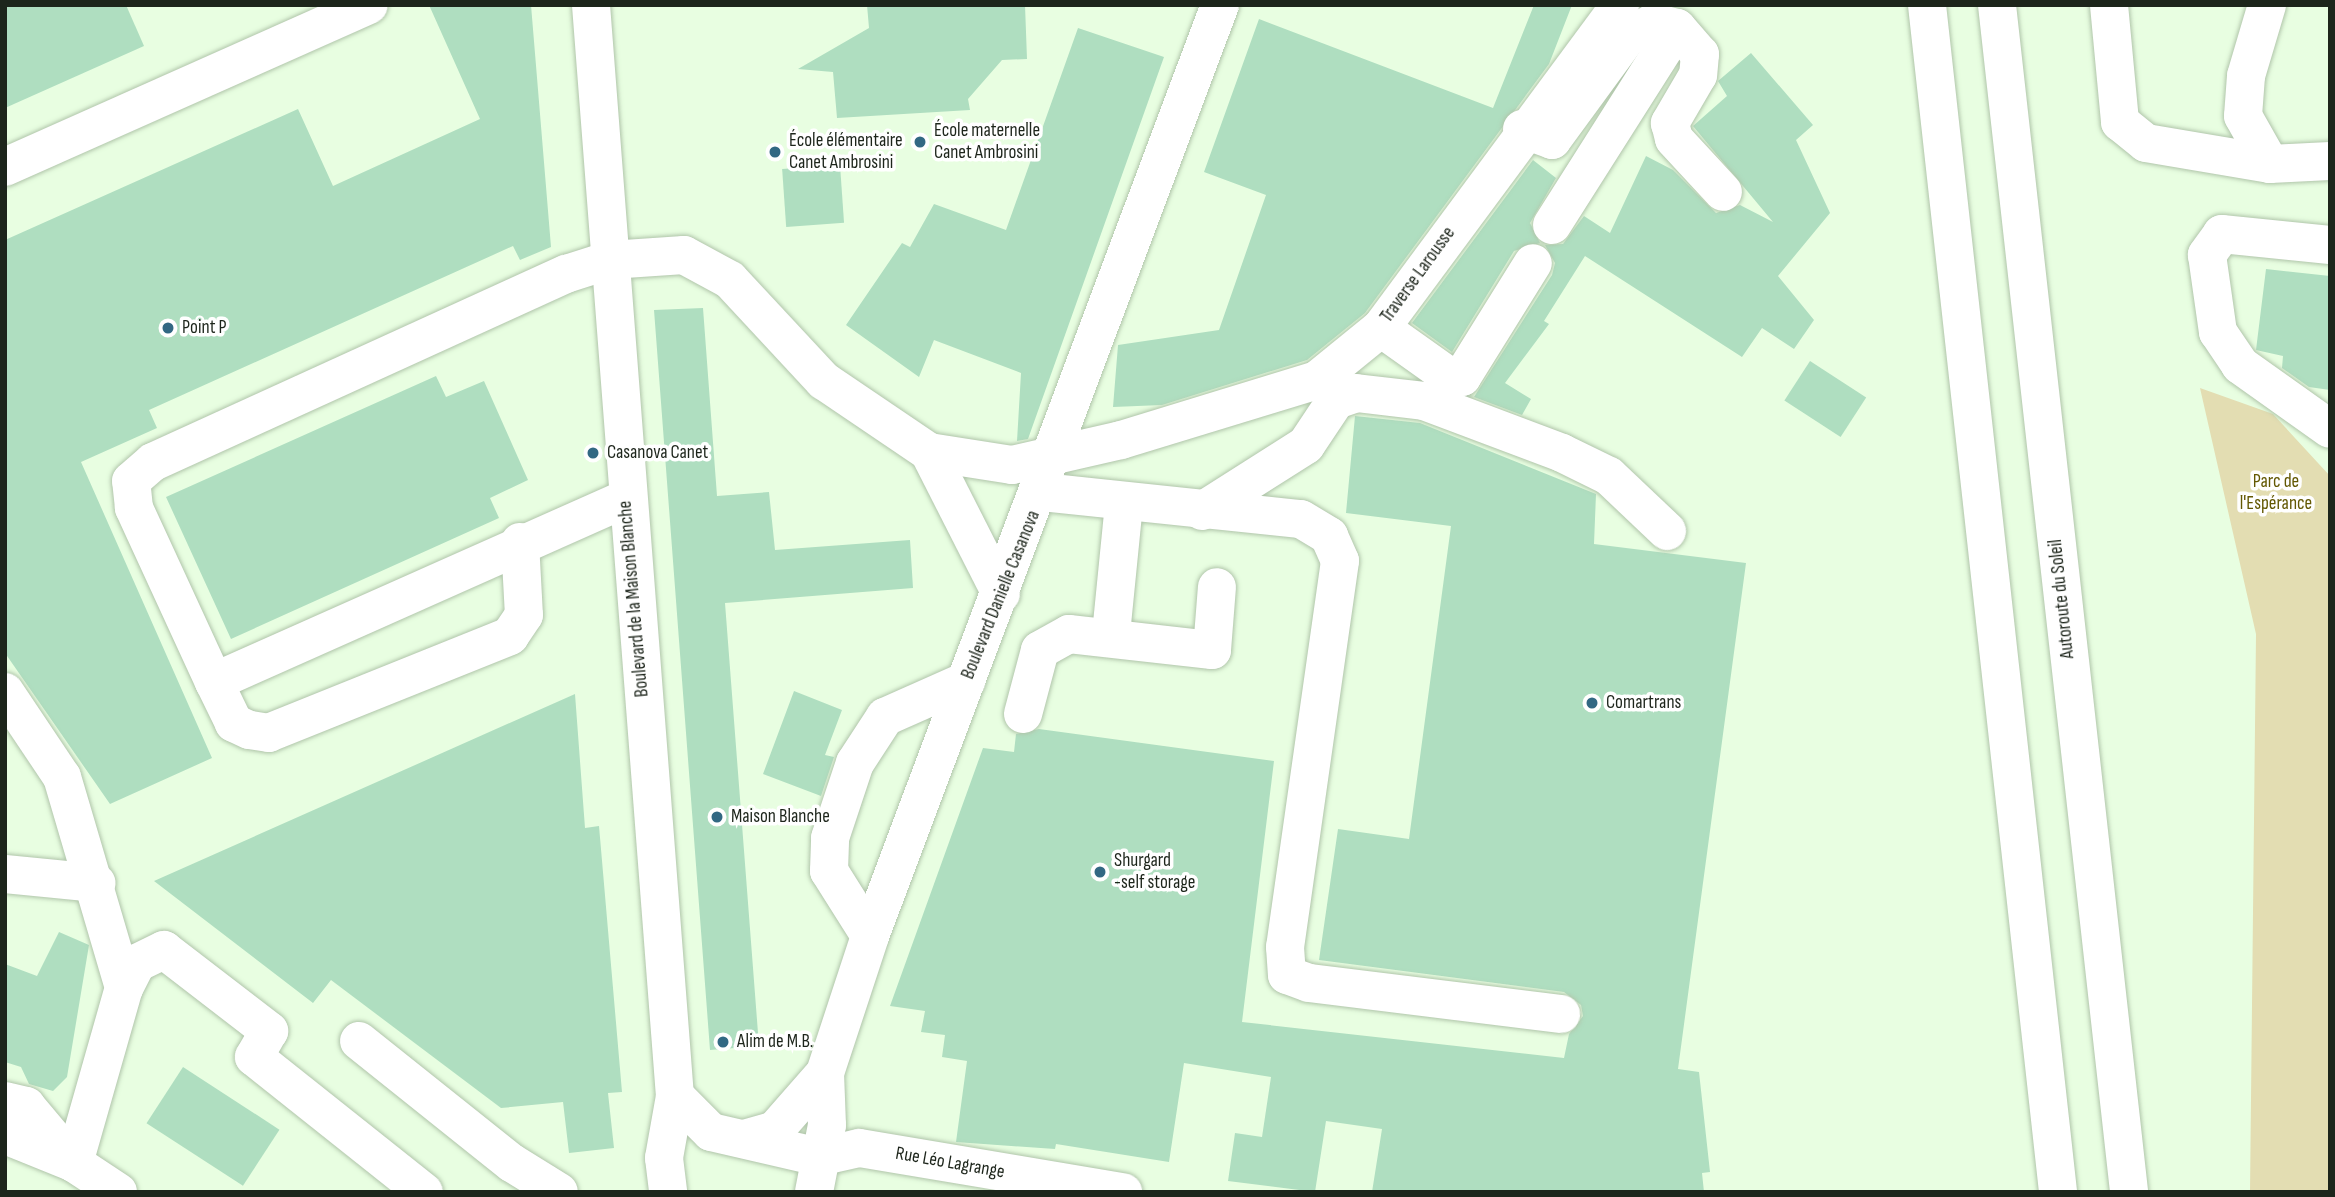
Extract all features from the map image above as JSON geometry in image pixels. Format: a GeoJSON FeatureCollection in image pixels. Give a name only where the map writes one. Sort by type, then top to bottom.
{"type":"FeatureCollection","features":[{"type":"Feature","properties":{"kind":"main road"},"geometry":{"type":"LineString","coordinates":[[5,167],[369,5]]}},
{"type":"Feature","properties":{"kind":"main road","name":"Boulevard de la Maison Blanche"},"geometry":{"type":"LineString","coordinates":[[591,5],[625,499],[675,1096],[664,1158],[668,1192]]}},
{"type":"Feature","properties":{"kind":"main road","name":"Boulevard Danielle Casanova"},"geometry":{"type":"LineString","coordinates":[[817,1175],[828,1125],[825,1073],[870,936],[966,681],[1042,492],[1220,5]]}},
{"type":"Feature","properties":{"kind":"main road","name":"Traverse Larousse"},"geometry":{"type":"LineString","coordinates":[[929,452],[992,466],[1054,456],[1317,380],[1381,328],[1522,129],[1620,5]]}},
{"type":"Feature","properties":{"kind":"main road"},"geometry":{"type":"LineString","coordinates":[[1927,5],[2058,1192]]}},
{"type":"Feature","properties":{"kind":"main road","name":"Autoroute du Soleil"},"geometry":{"type":"LineString","coordinates":[[1997,5],[2129,1192]]}},
{"type":"Feature","properties":{"kind":"main road"},"geometry":{"type":"LineString","coordinates":[[2109,5],[2120,122],[2146,144],[2270,163],[2324,167]]}},
{"type":"Feature","properties":{"kind":"main road"},"geometry":{"type":"LineString","coordinates":[[2267,5],[2246,76],[2243,116],[2270,163]]}},
{"type":"Feature","properties":{"kind":"main road"},"geometry":{"type":"LineString","coordinates":[[1522,129],[1552,140],[1628,36],[1654,22],[1677,28],[1700,54],[1698,75],[1670,123],[1674,139],[1723,192]]}},
{"type":"Feature","properties":{"kind":"main road"},"geometry":{"type":"LineString","coordinates":[[1552,225],[1677,28]]}},
{"type":"Feature","properties":{"kind":"main road"},"geometry":{"type":"LineString","coordinates":[[2330,245],[2222,234],[2207,255],[2218,332],[2240,365],[2330,429]]}},
{"type":"Feature","properties":{"kind":"main road"},"geometry":{"type":"LineString","coordinates":[[520,542],[524,615],[510,636],[270,733],[234,723],[134,508],[131,481],[153,462],[566,274],[610,260],[684,255],[709,264],[824,381],[929,452],[1001,594]]}},
{"type":"Feature","properties":{"kind":"main road"},"geometry":{"type":"LineString","coordinates":[[1381,328],[1450,377],[1462,377],[1533,263]]}},
{"type":"Feature","properties":{"kind":"main road"},"geometry":{"type":"LineString","coordinates":[[1202,511],[1306,445],[1336,400],[1356,393],[1424,401],[1562,453],[1609,476],[1667,531]]}},
{"type":"Feature","properties":{"kind":"main road"},"geometry":{"type":"LineString","coordinates":[[1042,492],[1124,503],[1301,519],[1329,536],[1340,561],[1284,947],[1287,975],[1309,984],[1561,1014]]}},
{"type":"Feature","properties":{"kind":"main road"},"geometry":{"type":"LineString","coordinates":[[214,682],[520,542],[625,499]]}},
{"type":"Feature","properties":{"kind":"main road"},"geometry":{"type":"LineString","coordinates":[[1111,634],[1124,503]]}},
{"type":"Feature","properties":{"kind":"main road"},"geometry":{"type":"LineString","coordinates":[[1023,714],[1041,650],[1069,634],[1111,634],[1212,650],[1217,587]]}},
{"type":"Feature","properties":{"kind":"main road"},"geometry":{"type":"LineString","coordinates":[[870,936],[829,871],[830,838],[855,763],[885,717],[966,681]]}},
{"type":"Feature","properties":{"kind":"main road"},"geometry":{"type":"LineString","coordinates":[[5,692],[62,778],[97,883],[124,988]]}},
{"type":"Feature","properties":{"kind":"main road"},"geometry":{"type":"LineString","coordinates":[[5,874],[97,883]]}},
{"type":"Feature","properties":{"kind":"main road"},"geometry":{"type":"LineString","coordinates":[[74,1163],[124,988],[137,962],[164,950],[269,1031],[254,1057],[424,1192]]}},
{"type":"Feature","properties":{"kind":"main road"},"geometry":{"type":"LineString","coordinates":[[359,1041],[512,1163],[559,1192]]}},
{"type":"Feature","properties":{"kind":"main road"},"geometry":{"type":"LineString","coordinates":[[744,1139],[775,1130],[825,1073]]}},
{"type":"Feature","properties":{"kind":"main road"},"geometry":{"type":"LineString","coordinates":[[675,1096],[694,1121],[744,1139],[817,1175]]}},
{"type":"Feature","properties":{"kind":"main road"},"geometry":{"type":"LineString","coordinates":[[5,1101],[26,1106],[74,1163]]}},
{"type":"Feature","properties":{"kind":"main road"},"geometry":{"type":"LineString","coordinates":[[5,1135],[74,1163],[118,1192]]}},
{"type":"Feature","properties":{"kind":"main road","name":"Rue Léo Lagrange"},"geometry":{"type":"LineString","coordinates":[[817,1175],[859,1147],[1123,1192]]}},
{"type":"Feature","properties":{"kind":"green space","name":"Parc de l'Espérance"},"geometry":{"type":"Polygon","coordinates":[[[2200,388],[2273,414],[2330,476],[2330,1192],[2250,1192],[2256,634],[2200,388]]]}},
{"type":"Feature","properties":{"kind":"building"},"geometry":{"type":"Polygon","coordinates":[[[5,5],[126,5],[144,46],[5,108],[5,5]]]}},
{"type":"Feature","properties":{"kind":"building","name":"Point P"},"geometry":{"type":"Polygon","coordinates":[[[429,5],[531,5],[551,247],[520,260],[513,246],[149,410],[157,428],[81,462],[212,758],[110,804],[5,653],[5,240],[298,109],[333,186],[480,119],[429,5]]]}},
{"type":"Feature","properties":{"kind":"building"},"geometry":{"type":"Polygon","coordinates":[[[867,5],[1025,5],[1027,59],[1002,60],[968,99],[970,110],[837,118],[833,72],[798,69],[869,28],[867,5]]]}},
{"type":"Feature","properties":{"kind":"building"},"geometry":{"type":"Polygon","coordinates":[[[1534,5],[1572,5],[1549,64],[1365,313],[1307,360],[1162,405],[1113,407],[1118,345],[1219,330],[1266,195],[1204,172],[1259,19],[1493,108],[1534,5]]]}},
{"type":"Feature","properties":{"kind":"building"},"geometry":{"type":"Polygon","coordinates":[[[1078,28],[1164,57],[1028,439],[1017,441],[1021,373],[934,340],[919,377],[846,325],[902,243],[910,247],[934,204],[1006,230],[1078,28]]]}},
{"type":"Feature","properties":{"kind":"building"},"geometry":{"type":"Polygon","coordinates":[[[1751,53],[1813,125],[1796,140],[1830,213],[1778,276],[1814,320],[1794,349],[1762,328],[1742,357],[1585,256],[1544,321],[1549,324],[1505,383],[1531,399],[1522,415],[1474,397],[1552,275],[1555,263],[1545,245],[1563,244],[1584,216],[1610,233],[1646,156],[1673,170],[1716,213],[1740,205],[1773,222],[1693,126],[1727,96],[1718,81],[1751,53]]]}},
{"type":"Feature","properties":{"kind":"building"},"geometry":{"type":"Polygon","coordinates":[[[1533,160],[1556,178],[1530,223],[1540,243],[1514,251],[1452,352],[1412,323],[1533,160]]]}},
{"type":"Feature","properties":{"kind":"building"},"geometry":{"type":"Polygon","coordinates":[[[840,165],[844,223],[786,227],[782,169],[840,165]]]}},
{"type":"Feature","properties":{"kind":"building"},"geometry":{"type":"Polygon","coordinates":[[[2266,269],[2330,276],[2330,390],[2309,387],[2282,368],[2283,356],[2256,350],[2266,269]]]}},
{"type":"Feature","properties":{"kind":"building","name":"Maison Blanche"},"geometry":{"type":"Polygon","coordinates":[[[703,308],[717,496],[769,492],[775,550],[910,540],[913,588],[725,603],[759,1046],[710,1050],[654,310],[703,308]]]}},
{"type":"Feature","properties":{"kind":"building"},"geometry":{"type":"Polygon","coordinates":[[[1810,361],[1866,397],[1841,437],[1784,400],[1810,361]]]}},
{"type":"Feature","properties":{"kind":"building"},"geometry":{"type":"Polygon","coordinates":[[[436,376],[446,397],[484,381],[528,480],[490,498],[499,518],[231,639],[166,497],[436,376]]]}},
{"type":"Feature","properties":{"kind":"building"},"geometry":{"type":"Polygon","coordinates":[[[1355,416],[1420,423],[1596,494],[1594,544],[1746,563],[1678,1069],[1699,1072],[1710,1172],[1702,1173],[1704,1192],[1372,1192],[1382,1129],[1326,1121],[1315,1192],[1228,1181],[1235,1133],[1262,1137],[1271,1077],[1184,1063],[1169,1162],[1056,1144],[1055,1149],[956,1142],[967,1061],[942,1057],[945,1035],[921,1032],[925,1011],[890,1006],[983,748],[1014,752],[1016,734],[1039,729],[1274,761],[1242,1022],[1564,1058],[1569,1034],[1583,1016],[1581,1005],[1564,992],[1319,960],[1338,829],[1409,839],[1451,526],[1346,513],[1355,416]]]}},
{"type":"Feature","properties":{"kind":"building"},"geometry":{"type":"Polygon","coordinates":[[[794,691],[842,710],[825,755],[834,757],[821,796],[763,774],[794,691]]]}},
{"type":"Feature","properties":{"kind":"building"},"geometry":{"type":"Polygon","coordinates":[[[575,694],[585,828],[599,826],[622,1092],[608,1093],[614,1148],[569,1153],[563,1102],[501,1108],[331,980],[313,1003],[154,881],[575,694]]]}},
{"type":"Feature","properties":{"kind":"building"},"geometry":{"type":"Polygon","coordinates":[[[59,932],[89,945],[67,1077],[53,1091],[29,1084],[21,1067],[5,1062],[5,964],[37,976],[59,932]]]}},
{"type":"Feature","properties":{"kind":"building"},"geometry":{"type":"Polygon","coordinates":[[[183,1067],[279,1130],[243,1186],[147,1123],[183,1067]]]}},
{"type":"Feature","properties":{"kind":"place","name":"École maternelle Canet Ambrosini"},"geometry":{"type":"Point","coordinates":[920,142]}},
{"type":"Feature","properties":{"kind":"place","name":"École élémentaire Canet Ambrosini"},"geometry":{"type":"Point","coordinates":[775,152]}},
{"type":"Feature","properties":{"kind":"place","name":"Point P"},"geometry":{"type":"Point","coordinates":[168,328]}},
{"type":"Feature","properties":{"kind":"place","name":"Casanova Canet"},"geometry":{"type":"Point","coordinates":[593,453]}},
{"type":"Feature","properties":{"kind":"place","name":"Comartrans"},"geometry":{"type":"Point","coordinates":[1592,703]}},
{"type":"Feature","properties":{"kind":"place","name":"Maison Blanche"},"geometry":{"type":"Point","coordinates":[717,817]}},
{"type":"Feature","properties":{"kind":"place","name":"Shurgard -self storage"},"geometry":{"type":"Point","coordinates":[1100,872]}},
{"type":"Feature","properties":{"kind":"place","name":"Alim de M.B."},"geometry":{"type":"Point","coordinates":[723,1042]}}]}
